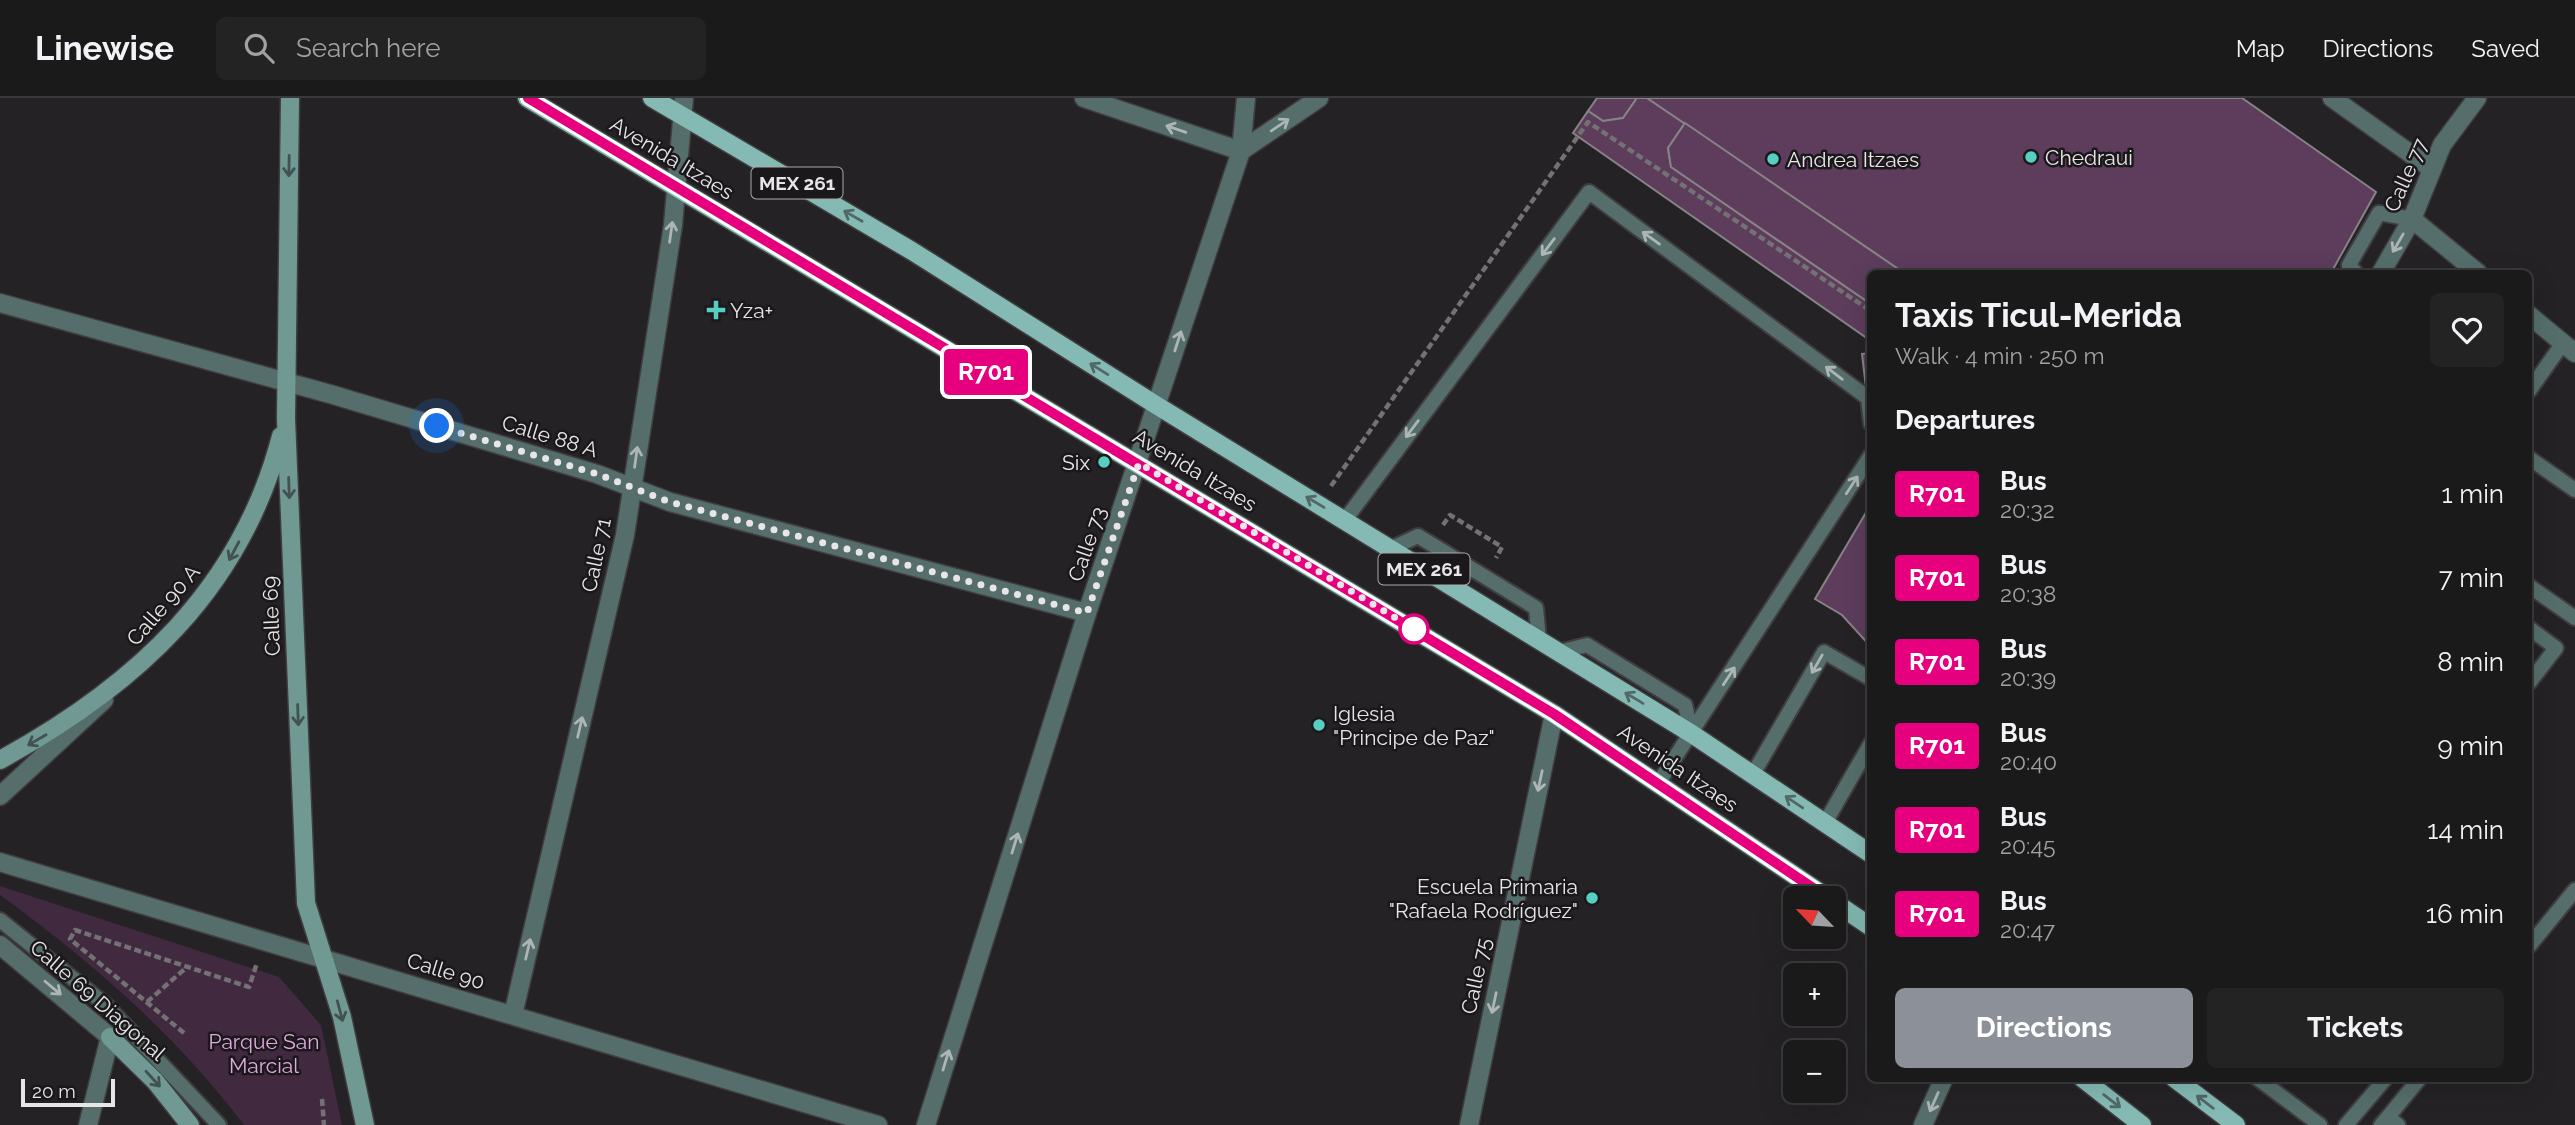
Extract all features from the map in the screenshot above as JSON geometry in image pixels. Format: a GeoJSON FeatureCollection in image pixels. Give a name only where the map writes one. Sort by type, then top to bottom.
{"type":"FeatureCollection","features":[{"type":"Feature","properties":{"kind":"main road","name":"Avenida Itzaes"},"geometry":{"type":"LineString","coordinates":[[527,98],[1554,714],[1811,886]]}},
{"type":"Feature","properties":{"kind":"main road","name":"Avenida Itzaes"},"geometry":{"type":"LineString","coordinates":[[652,98],[912,251],[1156,405],[1692,734],[1867,851]]}},
{"type":"Feature","properties":{"kind":"main road"},"geometry":{"type":"LineString","coordinates":[[1846,910],[1867,924]]}},
{"type":"Feature","properties":{"kind":"main road"},"geometry":{"type":"LineString","coordinates":[[2087,1082],[2140,1124]]}},
{"type":"Feature","properties":{"kind":"main road"},"geometry":{"type":"LineString","coordinates":[[2179,1082],[2236,1125]]}},
{"type":"Feature","properties":{"kind":"street","name":"Calle 69"},"geometry":{"type":"LineString","coordinates":[[290,98],[286,419],[306,903],[326,959],[365,1125]]}},
{"type":"Feature","properties":{"kind":"street","name":"Calle 71"},"geometry":{"type":"LineString","coordinates":[[513,1015],[625,535],[676,186],[684,98]]}},
{"type":"Feature","properties":{"kind":"street"},"geometry":{"type":"LineString","coordinates":[[1084,98],[1241,151],[1319,98]]}},
{"type":"Feature","properties":{"kind":"street","name":"Calle 73"},"geometry":{"type":"LineString","coordinates":[[926,1125],[1087,613],[1241,151],[1246,98]]}},
{"type":"Feature","properties":{"kind":"street"},"geometry":{"type":"LineString","coordinates":[[2332,98],[2432,169]]}},
{"type":"Feature","properties":{"kind":"street","name":"Calle 77"},"geometry":{"type":"LineString","coordinates":[[2383,270],[2412,219],[2442,145],[2477,98]]}},
{"type":"Feature","properties":{"kind":"street"},"geometry":{"type":"LineString","coordinates":[[2412,219],[2474,270]]}},
{"type":"Feature","properties":{"kind":"street","name":"Calle 88 A"},"geometry":{"type":"LineString","coordinates":[[0,303],[287,382],[597,474],[670,502],[1087,613]]}},
{"type":"Feature","properties":{"kind":"street"},"geometry":{"type":"LineString","coordinates":[[2532,317],[2569,348]]}},
{"type":"Feature","properties":{"kind":"street","name":"Calle 90 A"},"geometry":{"type":"LineString","coordinates":[[0,760],[52,731],[134,672],[171,637],[223,570],[259,503],[272,471],[286,419]]}},
{"type":"Feature","properties":{"kind":"street"},"geometry":{"type":"LineString","coordinates":[[0,796],[134,672]]}},
{"type":"Feature","properties":{"kind":"street","name":"Calle 75"},"geometry":{"type":"LineString","coordinates":[[1469,1125],[1554,714]]}},
{"type":"Feature","properties":{"kind":"street","name":"Calle 90"},"geometry":{"type":"LineString","coordinates":[[0,862],[878,1125]]}},
{"type":"Feature","properties":{"kind":"street","name":"Calle 69 Diagonal"},"geometry":{"type":"LineString","coordinates":[[0,946],[110,1037],[155,1081],[190,1125]]}},
{"type":"Feature","properties":{"kind":"street"},"geometry":{"type":"LineString","coordinates":[[88,1125],[110,1037]]}},
{"type":"Feature","properties":{"kind":"street"},"geometry":{"type":"LineString","coordinates":[[1923,1125],[1942,1082]]}},
{"type":"Feature","properties":{"kind":"lane"},"geometry":{"type":"LineString","coordinates":[[1345,520],[1589,192],[1867,397]]}},
{"type":"Feature","properties":{"kind":"lane"},"geometry":{"type":"LineString","coordinates":[[2353,270],[2348,265],[2379,213],[2412,219]]}},
{"type":"Feature","properties":{"kind":"lane"},"geometry":{"type":"LineString","coordinates":[[2532,388],[2569,348]]}},
{"type":"Feature","properties":{"kind":"lane"},"geometry":{"type":"LineString","coordinates":[[2532,460],[2575,491]]}},
{"type":"Feature","properties":{"kind":"lane"},"geometry":{"type":"LineString","coordinates":[[1659,782],[1867,461]]}},
{"type":"Feature","properties":{"kind":"lane"},"geometry":{"type":"LineString","coordinates":[[1390,549],[1418,536],[1525,601],[1536,608],[1539,640]]}},
{"type":"Feature","properties":{"kind":"lane"},"geometry":{"type":"LineString","coordinates":[[2532,588],[2575,618]]}},
{"type":"Feature","properties":{"kind":"lane"},"geometry":{"type":"LineString","coordinates":[[2532,630],[2556,648],[2532,679]]}},
{"type":"Feature","properties":{"kind":"lane"},"geometry":{"type":"LineString","coordinates":[[1753,774],[1824,652],[1867,677]]}},
{"type":"Feature","properties":{"kind":"lane"},"geometry":{"type":"LineString","coordinates":[[1825,823],[1867,750]]}},
{"type":"Feature","properties":{"kind":"lane"},"geometry":{"type":"LineString","coordinates":[[2532,942],[2575,890]]}},
{"type":"Feature","properties":{"kind":"lane"},"geometry":{"type":"LineString","coordinates":[[0,919],[106,1005],[219,1125]]}},
{"type":"Feature","properties":{"kind":"lane"},"geometry":{"type":"LineString","coordinates":[[2262,1082],[2320,1125]]}},
{"type":"Feature","properties":{"kind":"lane"},"geometry":{"type":"LineString","coordinates":[[2346,1125],[2383,1082]]}},
{"type":"Feature","properties":{"kind":"lane"},"geometry":{"type":"LineString","coordinates":[[2389,1122],[2417,1082]]}},
{"type":"Feature","properties":{"kind":"path"},"geometry":{"type":"LineString","coordinates":[[1331,486],[1587,122],[1867,308]]}},
{"type":"Feature","properties":{"kind":"path"},"geometry":{"type":"LineString","coordinates":[[1437,535],[1450,515],[1503,547],[1490,568]]}},
{"type":"Feature","properties":{"kind":"path"},"geometry":{"type":"LineString","coordinates":[[184,1033],[70,939],[75,930],[249,987],[258,962]]}},
{"type":"Feature","properties":{"kind":"path"},"geometry":{"type":"LineString","coordinates":[[147,1002],[187,967]]}},
{"type":"Feature","properties":{"kind":"path"},"geometry":{"type":"LineString","coordinates":[[321,1099],[324,1125]]}},
{"type":"Feature","properties":{"kind":"green space","name":"Parque San Marcial"},"geometry":{"type":"Polygon","coordinates":[[[0,886],[279,977],[321,1025],[342,1125],[244,1125],[190,1060],[161,1030],[67,946],[0,895],[0,886]]]}},
{"type":"Feature","properties":{"kind":"building"},"geometry":{"type":"Polygon","coordinates":[[[1597,98],[1637,98],[1623,118],[1603,121],[1588,111],[1597,98]]]}},
{"type":"Feature","properties":{"kind":"building"},"geometry":{"type":"Polygon","coordinates":[[[1637,98],[1647,98],[1685,123],[1668,148],[1671,167],[1867,301],[1867,338],[1573,133],[1588,111],[1603,121],[1623,118],[1637,98]]]}},
{"type":"Feature","properties":{"kind":"building","name":"Chedraui"},"geometry":{"type":"Polygon","coordinates":[[[1647,98],[2242,98],[2376,192],[2333,270],[1900,270],[1647,98]]]}},
{"type":"Feature","properties":{"kind":"building"},"geometry":{"type":"Polygon","coordinates":[[[1685,123],[1900,270],[1867,270],[1867,301],[1671,167],[1668,148],[1685,123]]]}},
{"type":"Feature","properties":{"kind":"building"},"geometry":{"type":"Polygon","coordinates":[[[1867,353],[1867,396],[1862,354],[1867,353]]]}},
{"type":"Feature","properties":{"kind":"building"},"geometry":{"type":"Polygon","coordinates":[[[1867,511],[1867,643],[1842,615],[1815,599],[1867,511]]]}},
{"type":"Feature","properties":{"kind":"bus line","name":"R701"},"geometry":{"type":"LineString","coordinates":[[528,98],[1554,714],[1811,886]]}},
{"type":"Feature","properties":{"kind":"place","name":"Chedraui"},"geometry":{"type":"Point","coordinates":[2031,157]}},
{"type":"Feature","properties":{"kind":"place","name":"Andrea Itzaes"},"geometry":{"type":"Point","coordinates":[1773,159]}},
{"type":"Feature","properties":{"kind":"place","name":"Yza+"},"geometry":{"type":"Point","coordinates":[716,310]}},
{"type":"Feature","properties":{"kind":"place","name":"Six"},"geometry":{"type":"Point","coordinates":[1104,462]}},
{"type":"Feature","properties":{"kind":"place","name":"Iglesia \"Principe de Paz\""},"geometry":{"type":"Point","coordinates":[1319,725]}},
{"type":"Feature","properties":{"kind":"place","name":"Escuela Primaria \"Rafaela Rodríguez\""},"geometry":{"type":"Point","coordinates":[1592,898]}},
{"type":"Feature","properties":{"kind":"route"},"geometry":{"type":"LineString","coordinates":[[437,426],[597,474],[670,502],[1087,613],[1139,463],[1416,630],[1414,629]]}}]}
